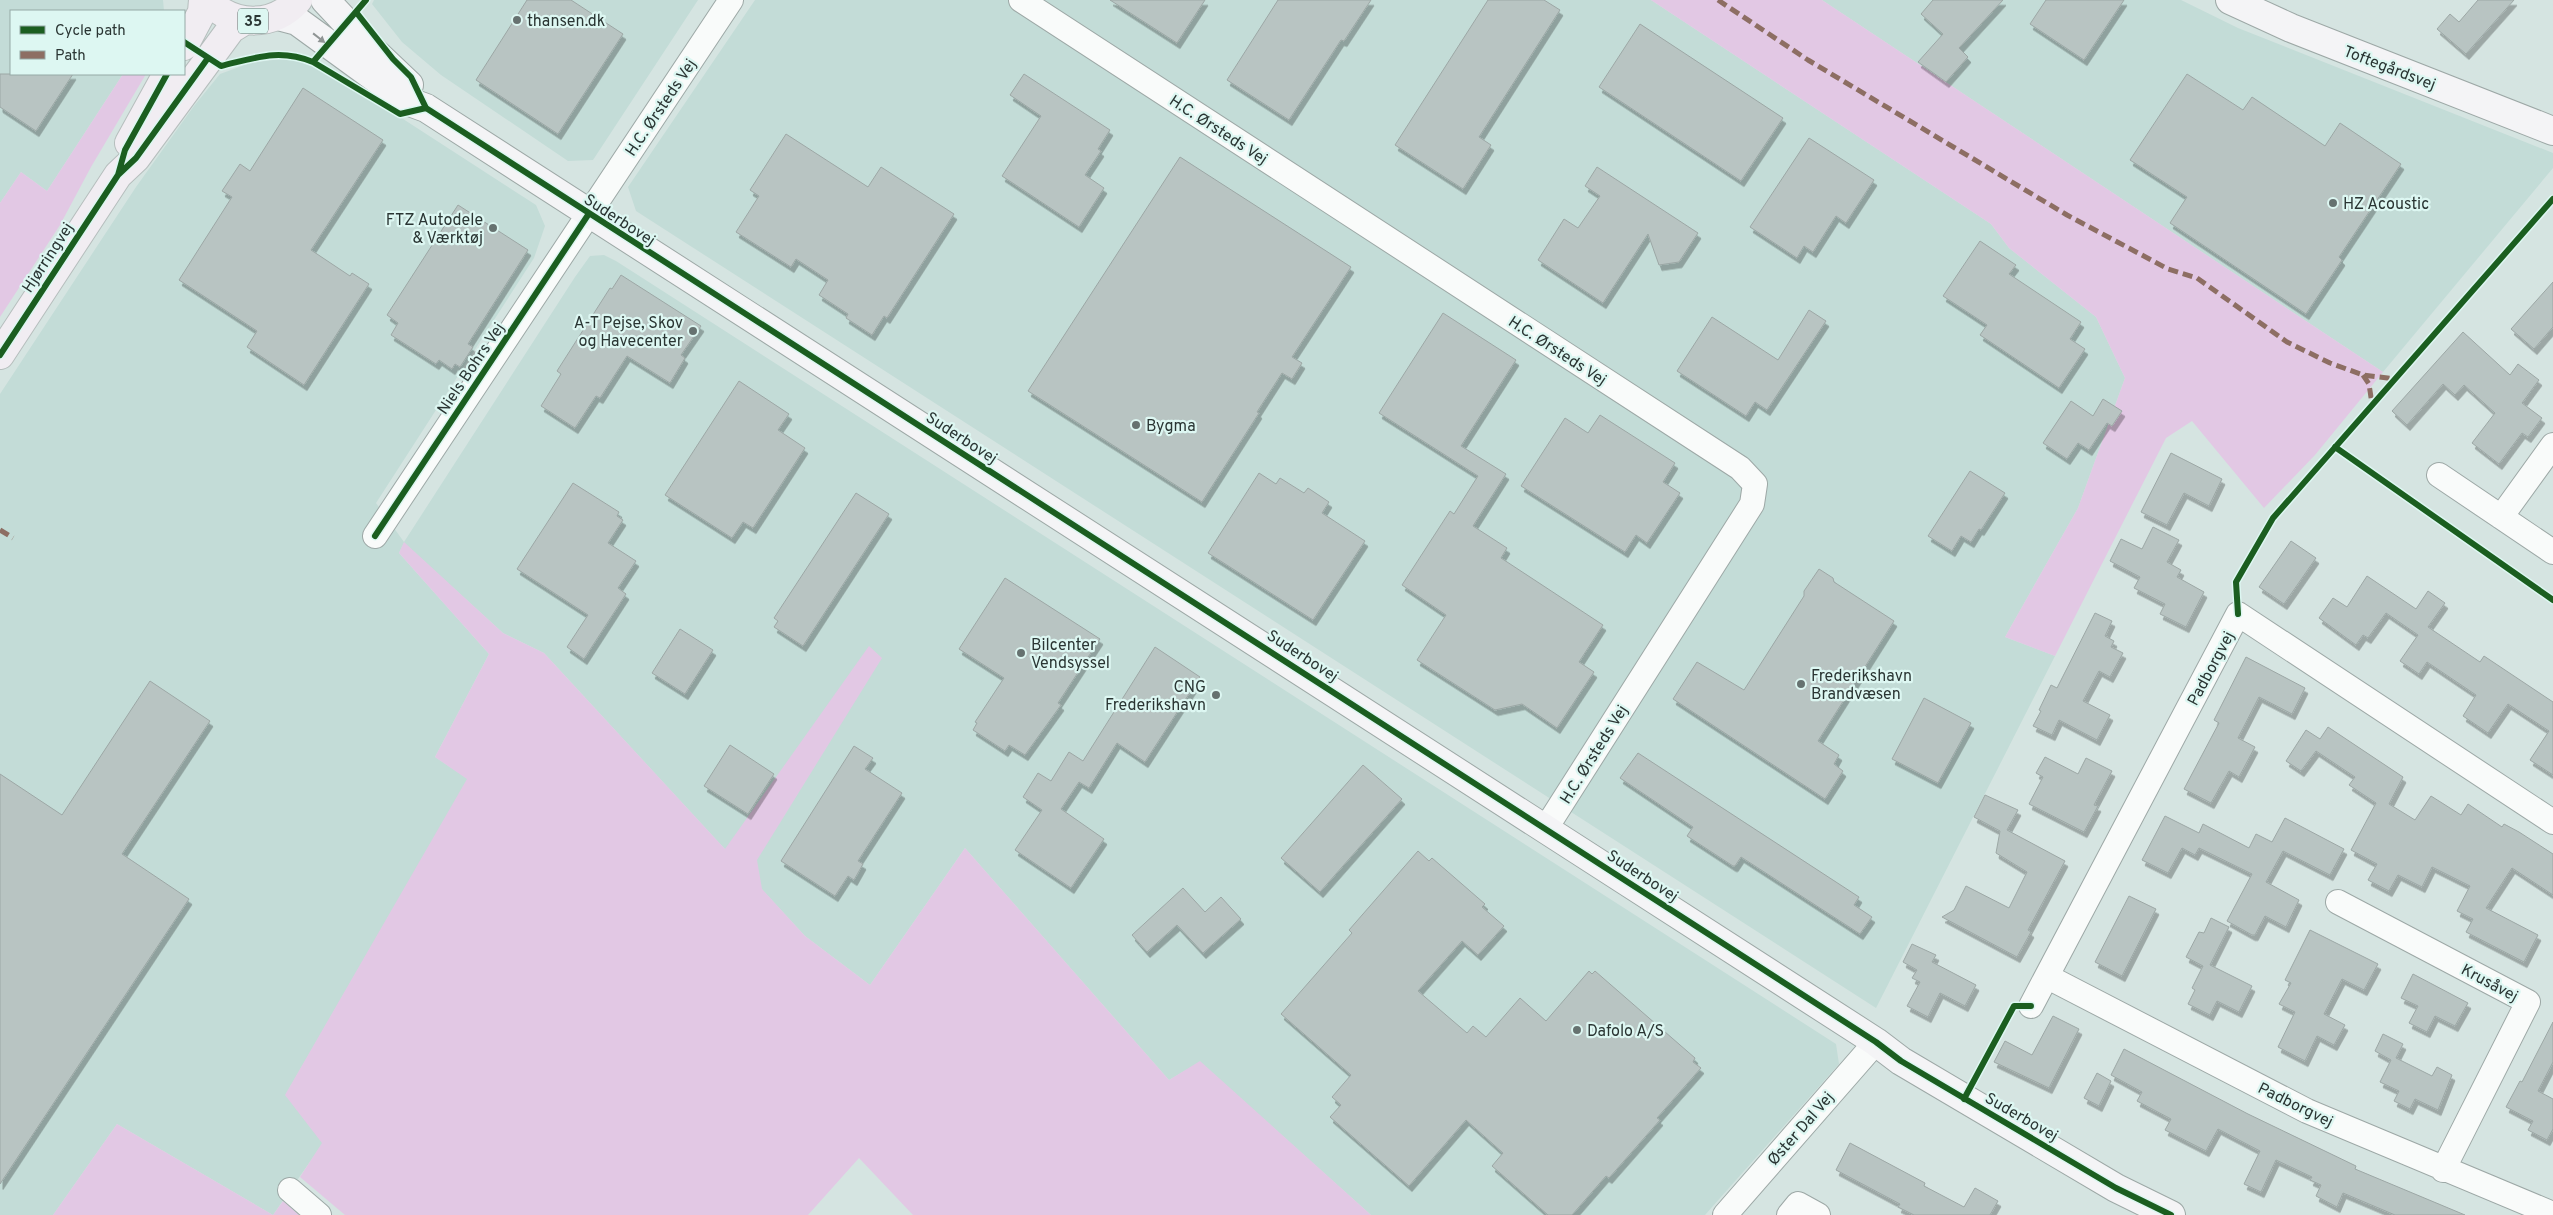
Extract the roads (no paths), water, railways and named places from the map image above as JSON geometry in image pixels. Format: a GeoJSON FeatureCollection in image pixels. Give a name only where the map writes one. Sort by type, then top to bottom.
{"type":"FeatureCollection","features":[{"type":"Feature","properties":{"kind":"main road"},"geometry":{"type":"LineString","coordinates":[[185,44],[202,12],[203,0]]}},
{"type":"Feature","properties":{"kind":"main road","name":"35"},"geometry":{"type":"LineString","coordinates":[[207,0],[229,16],[244,21],[262,21],[288,8]]}},
{"type":"Feature","properties":{"kind":"main road","name":"Hjørringvej"},"geometry":{"type":"LineString","coordinates":[[0,355],[118,174],[136,158],[231,29],[244,21]]}},
{"type":"Feature","properties":{"kind":"main road","name":"Hjørringvej"},"geometry":{"type":"LineString","coordinates":[[118,174],[125,150],[166,75]]}},
{"type":"Feature","properties":{"kind":"street","name":"Suderbovej"},"geometry":{"type":"LineString","coordinates":[[325,0],[371,49],[413,88],[426,108]]}},
{"type":"Feature","properties":{"kind":"street","name":"H.C. Ørsteds Vej"},"geometry":{"type":"LineString","coordinates":[[588,214],[731,0]]}},
{"type":"Feature","properties":{"kind":"street","name":"H.C. Ørsteds Vej"},"geometry":{"type":"LineString","coordinates":[[1021,0],[1740,468],[1755,484],[1752,504],[1546,828]]}},
{"type":"Feature","properties":{"kind":"street","name":"Toftegårdsvej"},"geometry":{"type":"LineString","coordinates":[[2230,0],[2291,28],[2553,131]]}},
{"type":"Feature","properties":{"kind":"street","name":"Suderbovej"},"geometry":{"type":"LineString","coordinates":[[288,8],[297,21],[407,101],[426,108],[588,214],[1546,828],[1876,1042],[1901,1061],[2116,1188],[2171,1215]]}},
{"type":"Feature","properties":{"kind":"street","name":"Niels Bohrs Vej"},"geometry":{"type":"LineString","coordinates":[[375,536],[588,214]]}},
{"type":"Feature","properties":{"kind":"street"},"geometry":{"type":"LineString","coordinates":[[2501,517],[2553,445]]}},
{"type":"Feature","properties":{"kind":"street"},"geometry":{"type":"LineString","coordinates":[[2439,475],[2553,552]]}},
{"type":"Feature","properties":{"kind":"street","name":"Padborgvej"},"geometry":{"type":"LineString","coordinates":[[2031,1006],[2238,614],[2553,822]]}},
{"type":"Feature","properties":{"kind":"street","name":"Krusåvej"},"geometry":{"type":"LineString","coordinates":[[2338,902],[2528,1002],[2443,1170]]}},
{"type":"Feature","properties":{"kind":"street","name":"Padborgvej"},"geometry":{"type":"LineString","coordinates":[[2048,977],[2307,1111],[2443,1170],[2553,1214]]}},
{"type":"Feature","properties":{"kind":"street","name":"Øster Dal Vej"},"geometry":{"type":"LineString","coordinates":[[1725,1215],[1876,1042]]}},
{"type":"Feature","properties":{"kind":"street"},"geometry":{"type":"LineString","coordinates":[[290,1190],[319,1215]]}},
{"type":"Feature","properties":{"kind":"street"},"geometry":{"type":"LineString","coordinates":[[1789,1215],[1798,1204],[1818,1215]]}},
{"type":"Feature","properties":{"kind":"place","name":"thansen.dk"},"geometry":{"type":"Point","coordinates":[517,20]}},
{"type":"Feature","properties":{"kind":"place","name":"HZ Acoustic"},"geometry":{"type":"Point","coordinates":[2333,203]}},
{"type":"Feature","properties":{"kind":"place","name":"FTZ Autodele & Værktøj"},"geometry":{"type":"Point","coordinates":[493,228]}},
{"type":"Feature","properties":{"kind":"place","name":"A-T Pejse, Skov og Havecenter"},"geometry":{"type":"Point","coordinates":[693,331]}},
{"type":"Feature","properties":{"kind":"place","name":"Bygma"},"geometry":{"type":"Point","coordinates":[1136,425]}},
{"type":"Feature","properties":{"kind":"place","name":"Bilcenter Vendsyssel"},"geometry":{"type":"Point","coordinates":[1021,653]}},
{"type":"Feature","properties":{"kind":"place","name":"Frederikshavn Brandvæsen"},"geometry":{"type":"Point","coordinates":[1801,684]}},
{"type":"Feature","properties":{"kind":"place","name":"CNG Frederikshavn"},"geometry":{"type":"Point","coordinates":[1216,695]}},
{"type":"Feature","properties":{"kind":"place","name":"Dafolo A/S"},"geometry":{"type":"Point","coordinates":[1577,1030]}}]}
